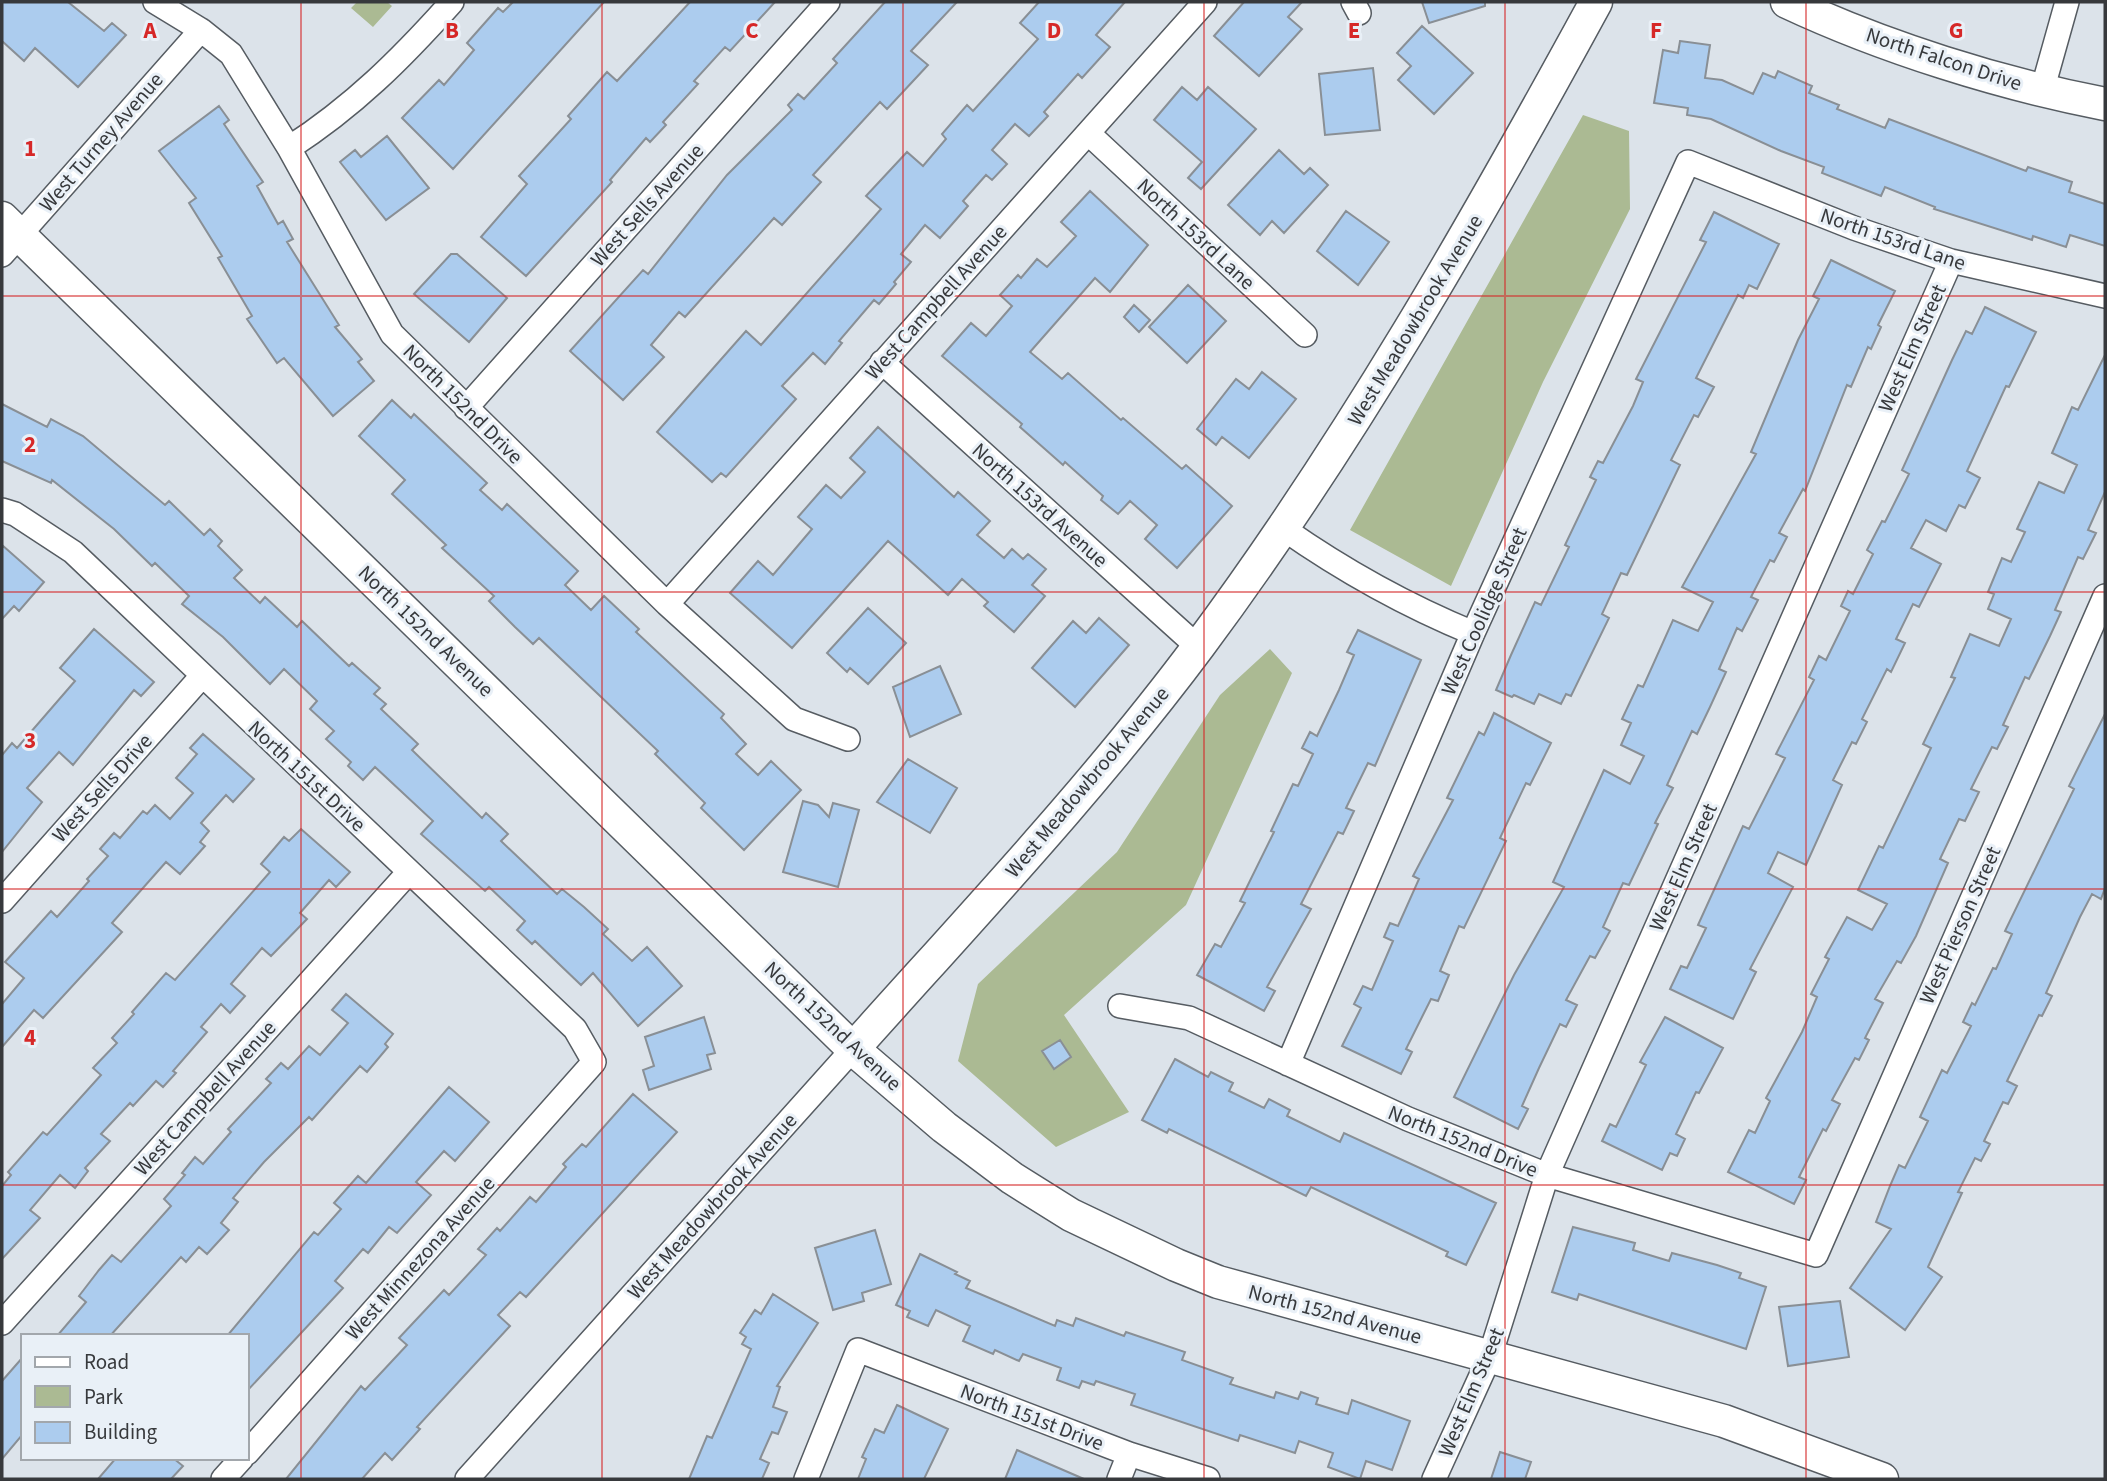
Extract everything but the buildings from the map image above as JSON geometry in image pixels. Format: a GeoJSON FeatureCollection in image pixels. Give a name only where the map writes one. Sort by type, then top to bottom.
{"type":"FeatureCollection","features":[{"type":"Feature","properties":{"kind":"street","name":"North 152nd Drive"},"geometry":{"type":"LineString","coordinates":[[155,2],[201,30],[231,54],[289,148],[392,334],[667,604],[794,719],[848,739]]}},
{"type":"Feature","properties":{"kind":"street"},"geometry":{"type":"LineString","coordinates":[[289,148],[332,120],[396,65],[452,2]]}},
{"type":"Feature","properties":{"kind":"street","name":"West Sells Avenue"},"geometry":{"type":"LineString","coordinates":[[466,408],[828,2]]}},
{"type":"Feature","properties":{"kind":"street","name":"West Campbell Avenue"},"geometry":{"type":"LineString","coordinates":[[667,604],[1205,2]]}},
{"type":"Feature","properties":{"kind":"street","name":"West Meadowbrook Avenue"},"geometry":{"type":"LineString","coordinates":[[472,1478],[1056,823],[1198,647],[1284,529],[1415,325],[1597,2]]}},
{"type":"Feature","properties":{"kind":"street","name":"North Falcon Drive"},"geometry":{"type":"LineString","coordinates":[[1787,2],[1892,43],[2042,91],[2105,104]]}},
{"type":"Feature","properties":{"kind":"street"},"geometry":{"type":"LineString","coordinates":[[2042,91],[2067,2]]}},
{"type":"Feature","properties":{"kind":"street","name":"West Turney Avenue"},"geometry":{"type":"LineString","coordinates":[[8,236],[201,30]]}},
{"type":"Feature","properties":{"kind":"street","name":"North 153rd Lane"},"geometry":{"type":"LineString","coordinates":[[1088,133],[1305,335]]}},
{"type":"Feature","properties":{"kind":"street","name":"North 153rd Lane"},"geometry":{"type":"LineString","coordinates":[[1688,162],[1842,224],[1951,261],[2105,296]]}},
{"type":"Feature","properties":{"kind":"street","name":"West Coolidge Street"},"geometry":{"type":"LineString","coordinates":[[1288,1064],[1473,634],[1688,162]]}},
{"type":"Feature","properties":{"kind":"street","name":"North 152nd Avenue"},"geometry":{"type":"LineString","coordinates":[[8,236],[853,1049],[944,1127],[1012,1178],[1070,1215],[1107,1234],[1218,1282],[1724,1421],[1882,1479]]}},
{"type":"Feature","properties":{"kind":"street","name":"West Elm Street"},"geometry":{"type":"LineString","coordinates":[[1434,1479],[1490,1356],[1547,1175],[1951,261]]}},
{"type":"Feature","properties":{"kind":"street","name":"North 153rd Avenue"},"geometry":{"type":"LineString","coordinates":[[882,362],[1198,647]]}},
{"type":"Feature","properties":{"kind":"street","name":"North 151st Drive"},"geometry":{"type":"LineString","coordinates":[[2,510],[15,514],[73,552],[575,1029],[594,1062]]}},
{"type":"Feature","properties":{"kind":"street"},"geometry":{"type":"LineString","coordinates":[[1284,529],[1344,570],[1398,601],[1473,634]]}},
{"type":"Feature","properties":{"kind":"street","name":"West Pierson Street"},"geometry":{"type":"LineString","coordinates":[[1815,1255],[2105,596]]}},
{"type":"Feature","properties":{"kind":"street","name":"West Sells Drive"},"geometry":{"type":"LineString","coordinates":[[2,901],[202,676]]}},
{"type":"Feature","properties":{"kind":"street","name":"West Campbell Avenue"},"geometry":{"type":"LineString","coordinates":[[2,1323],[409,872]]}},
{"type":"Feature","properties":{"kind":"street","name":"North 152nd Drive"},"geometry":{"type":"LineString","coordinates":[[1120,1006],[1189,1018],[1408,1119],[1547,1175],[1815,1255]]}},
{"type":"Feature","properties":{"kind":"street","name":"West Minnezona Avenue"},"geometry":{"type":"LineString","coordinates":[[248,1452],[594,1062]]}},
{"type":"Feature","properties":{"kind":"street","name":"North 151st Drive"},"geometry":{"type":"LineString","coordinates":[[806,1479],[858,1350],[1129,1454],[1208,1479]]}},
{"type":"Feature","properties":{"kind":"street"},"geometry":{"type":"LineString","coordinates":[[1119,1479],[1129,1454]]}},
{"type":"Feature","properties":{"kind":"street"},"geometry":{"type":"LineString","coordinates":[[223,1479],[240,1460]]}},
{"type":"Feature","properties":{"kind":"green space"},"geometry":{"type":"Polygon","coordinates":[[[357,2],[387,2],[392,6],[373,27],[351,8],[357,2]]]}},
{"type":"Feature","properties":{"kind":"green space"},"geometry":{"type":"Polygon","coordinates":[[[1583,115],[1629,131],[1630,209],[1543,382],[1451,586],[1350,530],[1583,115]]]}},
{"type":"Feature","properties":{"kind":"green space"},"geometry":{"type":"Polygon","coordinates":[[[1270,649],[1292,673],[1186,905],[1064,1015],[1129,1112],[1056,1147],[958,1061],[978,984],[1117,852],[1220,695],[1270,649]]]}}]}
